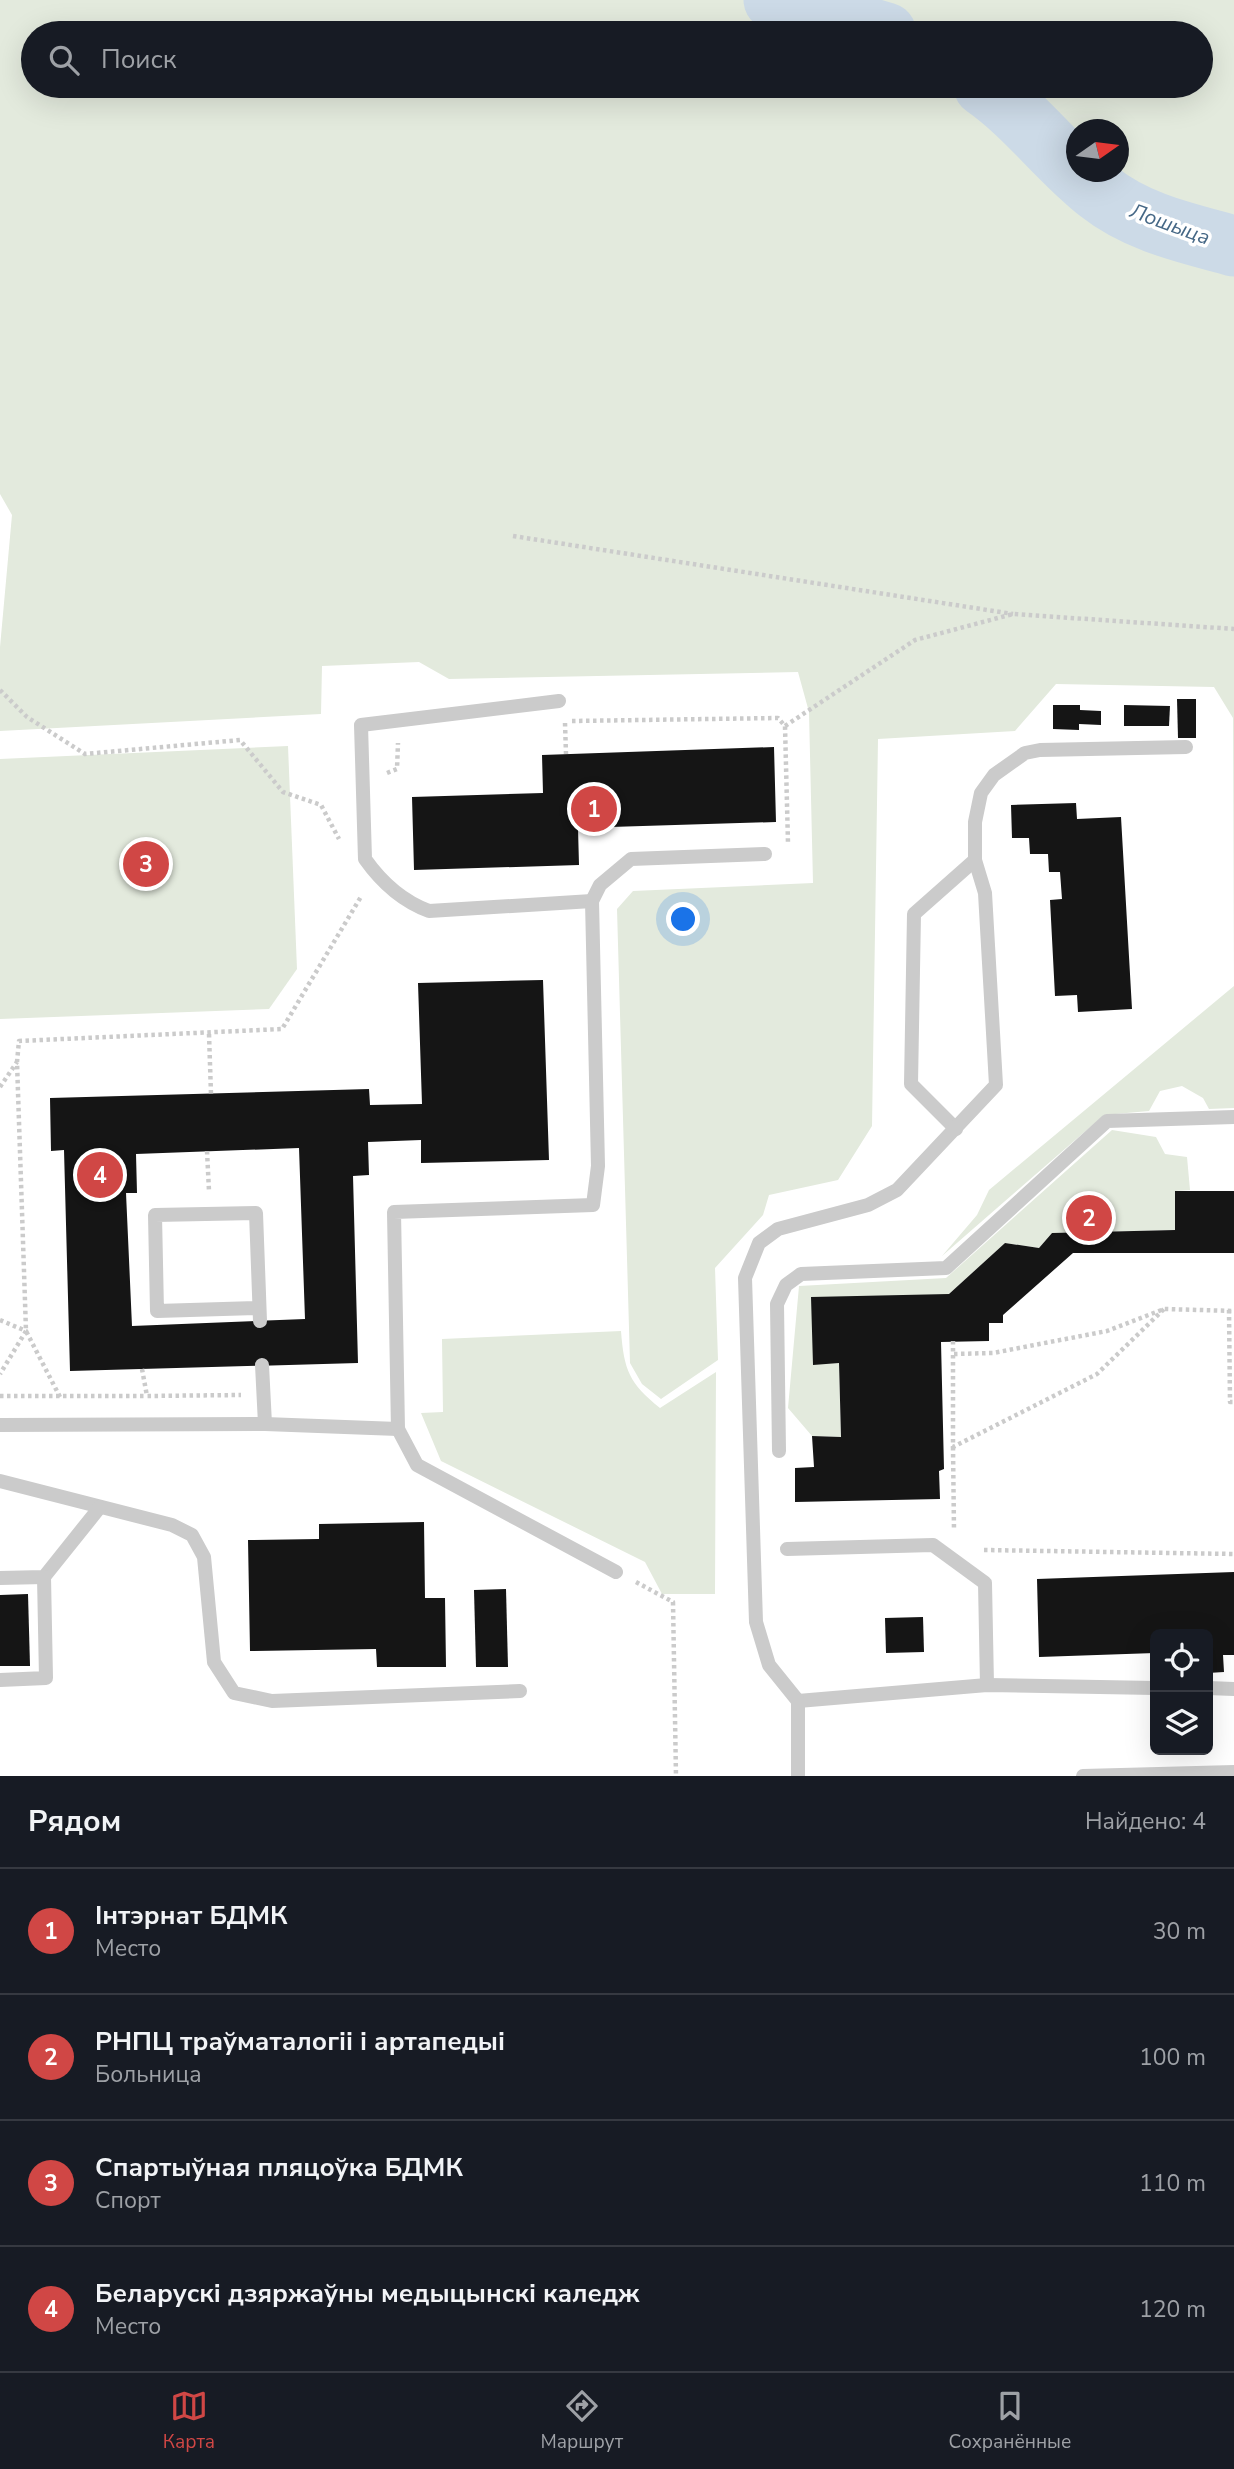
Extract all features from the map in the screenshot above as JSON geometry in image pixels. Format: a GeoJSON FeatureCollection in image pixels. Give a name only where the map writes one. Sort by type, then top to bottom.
{"type":"FeatureCollection","features":[{"type":"Feature","properties":{"kind":"lane"},"geometry":{"type":"LineString","coordinates":[[559,701],[361,725],[365,859],[374,873],[407,903],[429,911],[592,901]]}},
{"type":"Feature","properties":{"kind":"lane"},"geometry":{"type":"LineString","coordinates":[[798,1776],[798,1701],[769,1665],[756,1622],[745,1278],[759,1243],[778,1229],[868,1205],[897,1190],[996,1085],[985,893],[975,860],[975,822],[981,793],[1010,761],[1041,750],[1186,747]]}},
{"type":"Feature","properties":{"kind":"lane"},"geometry":{"type":"LineString","coordinates":[[616,1572],[417,1465],[398,1429],[394,1212],[593,1205],[598,1166],[592,901],[600,885],[631,859],[765,854]]}},
{"type":"Feature","properties":{"kind":"lane"},"geometry":{"type":"LineString","coordinates":[[956,1129],[911,1084],[914,914],[975,860]]}},
{"type":"Feature","properties":{"kind":"lane"},"geometry":{"type":"LineString","coordinates":[[779,1451],[777,1304],[786,1285],[801,1274],[946,1268],[1107,1121],[1234,1118]]}},
{"type":"Feature","properties":{"kind":"lane"},"geometry":{"type":"LineString","coordinates":[[256,1213],[259,1315],[157,1311],[155,1215],[256,1213]]}},
{"type":"Feature","properties":{"kind":"lane"},"geometry":{"type":"LineString","coordinates":[[262,1365],[265,1424]]}},
{"type":"Feature","properties":{"kind":"lane"},"geometry":{"type":"LineString","coordinates":[[0,1425],[265,1424],[398,1429]]}},
{"type":"Feature","properties":{"kind":"lane"},"geometry":{"type":"LineString","coordinates":[[0,1481],[172,1525],[192,1535],[204,1556],[214,1662],[234,1693],[272,1701],[520,1691]]}},
{"type":"Feature","properties":{"kind":"lane"},"geometry":{"type":"LineString","coordinates":[[0,1680],[46,1678],[44,1577],[100,1507]]}},
{"type":"Feature","properties":{"kind":"lane"},"geometry":{"type":"LineString","coordinates":[[787,1549],[933,1545],[985,1583],[987,1685]]}},
{"type":"Feature","properties":{"kind":"lane"},"geometry":{"type":"LineString","coordinates":[[0,1578],[44,1577]]}},
{"type":"Feature","properties":{"kind":"lane"},"geometry":{"type":"LineString","coordinates":[[798,1701],[987,1685],[1150,1688]]}},
{"type":"Feature","properties":{"kind":"lane"},"geometry":{"type":"LineString","coordinates":[[1213,1688],[1234,1689]]}},
{"type":"Feature","properties":{"kind":"lane"},"geometry":{"type":"LineString","coordinates":[[1083,1776],[1234,1772]]}},
{"type":"Feature","properties":{"kind":"path"},"geometry":{"type":"LineString","coordinates":[[513,536],[1013,614],[1234,629]]}},
{"type":"Feature","properties":{"kind":"path"},"geometry":{"type":"LineString","coordinates":[[785,726],[915,640],[1013,614]]}},
{"type":"Feature","properties":{"kind":"path"},"geometry":{"type":"LineString","coordinates":[[0,690],[27,717],[85,754],[240,740],[283,792],[321,805],[334,834],[342,841]]}},
{"type":"Feature","properties":{"kind":"path"},"geometry":{"type":"LineString","coordinates":[[551,721],[778,718],[785,726],[788,843],[765,854]]}},
{"type":"Feature","properties":{"kind":"path"},"geometry":{"type":"LineString","coordinates":[[565,721],[566,754]]}},
{"type":"Feature","properties":{"kind":"path"},"geometry":{"type":"LineString","coordinates":[[387,785],[387,772],[397,769],[399,729]]}},
{"type":"Feature","properties":{"kind":"path"},"geometry":{"type":"LineString","coordinates":[[60,1397],[26,1331],[17,1062],[19,1041],[282,1029],[374,873]]}},
{"type":"Feature","properties":{"kind":"path"},"geometry":{"type":"LineString","coordinates":[[209,1034],[211,1094]]}},
{"type":"Feature","properties":{"kind":"path"},"geometry":{"type":"LineString","coordinates":[[0,1087],[17,1062]]}},
{"type":"Feature","properties":{"kind":"path"},"geometry":{"type":"LineString","coordinates":[[207,1151],[210,1195]]}},
{"type":"Feature","properties":{"kind":"path"},"geometry":{"type":"LineString","coordinates":[[953,1447],[1097,1374],[1164,1309]]}},
{"type":"Feature","properties":{"kind":"path"},"geometry":{"type":"LineString","coordinates":[[953,1354],[993,1353],[1107,1331],[1164,1309],[1232,1311],[1230,1402],[1234,1402]]}},
{"type":"Feature","properties":{"kind":"path"},"geometry":{"type":"LineString","coordinates":[[0,1320],[26,1331]]}},
{"type":"Feature","properties":{"kind":"path"},"geometry":{"type":"LineString","coordinates":[[0,1374],[26,1331]]}},
{"type":"Feature","properties":{"kind":"path"},"geometry":{"type":"LineString","coordinates":[[953,1341],[955,1536]]}},
{"type":"Feature","properties":{"kind":"path"},"geometry":{"type":"LineString","coordinates":[[142,1369],[147,1396]]}},
{"type":"Feature","properties":{"kind":"path"},"geometry":{"type":"LineString","coordinates":[[0,1396],[263,1395]]}},
{"type":"Feature","properties":{"kind":"path"},"geometry":{"type":"LineString","coordinates":[[983,1550],[1234,1555]]}},
{"type":"Feature","properties":{"kind":"path"},"geometry":{"type":"LineString","coordinates":[[616,1572],[673,1602],[676,1776]]}},
{"type":"Feature","properties":{"kind":"shaded area"},"geometry":{"type":"Polygon","coordinates":[[[0,0],[1234,0],[1234,986],[1233,718],[1214,687],[1056,684],[1015,731],[878,739],[872,1126],[838,1180],[769,1195],[763,1215],[715,1268],[718,1360],[661,1399],[642,1384],[630,1363],[617,909],[633,891],[813,883],[809,712],[798,672],[449,679],[419,662],[322,666],[321,714],[0,731],[0,647],[12,515],[0,494],[0,0]]]}},
{"type":"Feature","properties":{"kind":"shaded area"},"geometry":{"type":"Polygon","coordinates":[[[288,746],[297,969],[269,1009],[0,1019],[0,759],[288,746]]]}},
{"type":"Feature","properties":{"kind":"shaded area"},"geometry":{"type":"Polygon","coordinates":[[[1234,986],[1234,1108],[1209,1109],[1203,1098],[1182,1086],[1160,1091],[1149,1111],[1104,1115],[942,1256],[977,1215],[989,1190],[1234,986]]]}},
{"type":"Feature","properties":{"kind":"shaded area"},"geometry":{"type":"Polygon","coordinates":[[[1112,1130],[1156,1137],[1165,1154],[1187,1157],[1190,1190],[1175,1191],[1175,1230],[1052,1233],[1039,1248],[1005,1243],[949,1294],[813,1364],[839,1363],[841,1437],[812,1436],[788,1408],[799,1286],[946,1278],[1112,1130]]]}},
{"type":"Feature","properties":{"kind":"shaded area"},"geometry":{"type":"Polygon","coordinates":[[[621,1331],[626,1366],[630,1375],[641,1391],[660,1408],[716,1372],[715,1594],[662,1594],[645,1562],[441,1461],[421,1413],[443,1412],[442,1339],[621,1331]]]}},
{"type":"Feature","properties":{"kind":"building"},"geometry":{"type":"Polygon","coordinates":[[[1177,699],[1196,699],[1196,738],[1178,738],[1177,699]]]}},
{"type":"Feature","properties":{"kind":"building"},"geometry":{"type":"Polygon","coordinates":[[[1053,705],[1080,705],[1080,710],[1101,711],[1101,725],[1079,724],[1079,730],[1053,729],[1053,705]]]}},
{"type":"Feature","properties":{"kind":"building"},"geometry":{"type":"Polygon","coordinates":[[[1124,705],[1170,706],[1169,726],[1124,726],[1124,705]]]}},
{"type":"Feature","properties":{"kind":"building"},"geometry":{"type":"Polygon","coordinates":[[[774,747],[776,822],[578,828],[579,865],[414,870],[412,797],[543,793],[542,755],[774,747]]]}},
{"type":"Feature","properties":{"kind":"building"},"geometry":{"type":"Polygon","coordinates":[[[1076,803],[1077,819],[1121,817],[1132,1009],[1078,1012],[1077,995],[1055,996],[1050,900],[1062,899],[1060,872],[1049,872],[1048,854],[1030,854],[1029,838],[1012,838],[1011,805],[1076,803]]]}},
{"type":"Feature","properties":{"kind":"building"},"geometry":{"type":"Polygon","coordinates":[[[543,980],[549,1160],[421,1163],[421,1140],[368,1142],[369,1175],[353,1176],[358,1363],[70,1371],[64,1150],[51,1151],[50,1098],[369,1089],[370,1105],[422,1104],[418,983],[543,980]],[[299,1148],[136,1154],[137,1193],[126,1193],[132,1326],[305,1319],[299,1148]]]}},
{"type":"Feature","properties":{"kind":"building"},"geometry":{"type":"Polygon","coordinates":[[[1175,1191],[1234,1191],[1234,1253],[1073,1253],[1003,1315],[1003,1323],[989,1323],[989,1341],[941,1342],[944,1469],[939,1471],[940,1499],[795,1502],[795,1468],[814,1467],[812,1436],[841,1437],[839,1363],[813,1365],[811,1297],[949,1294],[1005,1243],[1039,1248],[1052,1233],[1175,1230],[1175,1191]]]}},
{"type":"Feature","properties":{"kind":"building"},"geometry":{"type":"Polygon","coordinates":[[[424,1522],[425,1598],[445,1598],[446,1667],[377,1667],[376,1649],[250,1651],[248,1540],[319,1539],[319,1524],[424,1522]]]}},
{"type":"Feature","properties":{"kind":"building"},"geometry":{"type":"Polygon","coordinates":[[[1234,1572],[1234,1655],[1223,1655],[1224,1672],[1213,1673],[1213,1629],[1150,1629],[1150,1653],[1039,1657],[1037,1579],[1234,1572]]]}},
{"type":"Feature","properties":{"kind":"building"},"geometry":{"type":"Polygon","coordinates":[[[506,1589],[508,1667],[476,1667],[474,1590],[506,1589]]]}},
{"type":"Feature","properties":{"kind":"building"},"geometry":{"type":"Polygon","coordinates":[[[28,1594],[30,1666],[0,1666],[0,1595],[28,1594]]]}},
{"type":"Feature","properties":{"kind":"building"},"geometry":{"type":"Polygon","coordinates":[[[923,1617],[924,1652],[886,1653],[885,1618],[923,1617]]]}},
{"type":"Feature","properties":{"kind":"waterway","name":"Лошыца"},"geometry":{"type":"LineString","coordinates":[[774,0],[845,21]]}},
{"type":"Feature","properties":{"kind":"waterway","name":"Лошыца"},"geometry":{"type":"LineString","coordinates":[[1000,98],[1084,179],[1114,203],[1164,226],[1234,246]]}},
{"type":"Feature","properties":{"kind":"place","name":"Інтэрнат БДМК"},"geometry":{"type":"Point","coordinates":[594,809]}},
{"type":"Feature","properties":{"kind":"place","name":"Спартыўная пляцоўка БДМК"},"geometry":{"type":"Point","coordinates":[146,864]}},
{"type":"Feature","properties":{"kind":"place","name":"Беларускі дзяржаўны медыцынскі каледж"},"geometry":{"type":"Point","coordinates":[100,1175]}},
{"type":"Feature","properties":{"kind":"place","name":"РНПЦ траўматалогіі і артапедыі"},"geometry":{"type":"Point","coordinates":[1089,1218]}}]}
